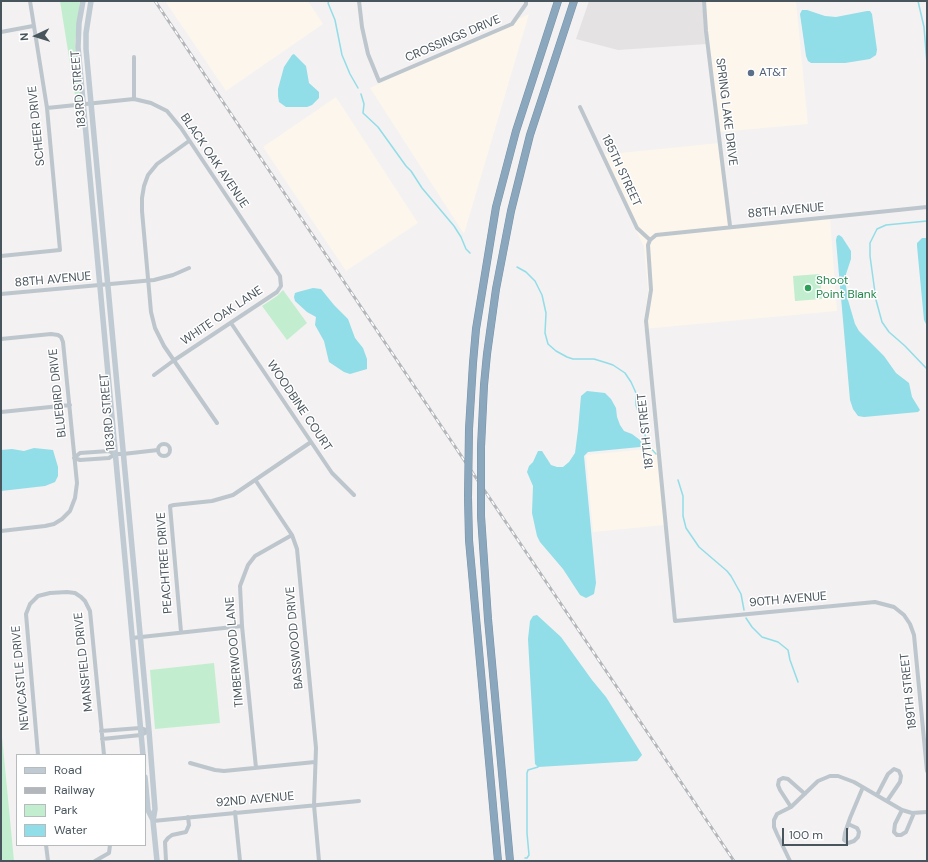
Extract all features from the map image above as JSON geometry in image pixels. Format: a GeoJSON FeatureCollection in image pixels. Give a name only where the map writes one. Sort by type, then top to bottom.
{"type":"FeatureCollection","features":[{"type":"Feature","properties":{"kind":"highway"},"geometry":{"type":"LineString","coordinates":[[498,861],[469,540],[469,429],[473,363],[476,328],[496,207],[516,131],[558,1]]}},
{"type":"Feature","properties":{"kind":"highway"},"geometry":{"type":"LineString","coordinates":[[510,861],[488,619],[481,516],[482,414],[486,354],[496,289],[511,210],[530,135],[574,1]]}},
{"type":"Feature","properties":{"kind":"street","name":"SCHEER DRIVE"},"geometry":{"type":"LineString","coordinates":[[1,256],[60,250],[47,108],[30,1]]}},
{"type":"Feature","properties":{"kind":"street","name":"183RD STREET"},"geometry":{"type":"LineString","coordinates":[[83,1],[78,23],[83,104],[143,754]]}},
{"type":"Feature","properties":{"kind":"street","name":"183RD STREET"},"geometry":{"type":"LineString","coordinates":[[91,1],[86,33],[91,104],[149,731],[157,861]]}},
{"type":"Feature","properties":{"kind":"street","name":"CROSSINGS DRIVE"},"geometry":{"type":"LineString","coordinates":[[359,1],[362,27],[368,54],[379,81],[512,24],[526,2]]}},
{"type":"Feature","properties":{"kind":"street","name":"SPRING LAKE DRIVE"},"geometry":{"type":"LineString","coordinates":[[704,1],[706,31],[730,226]]}},
{"type":"Feature","properties":{"kind":"street"},"geometry":{"type":"LineString","coordinates":[[1,32],[33,26]]}},
{"type":"Feature","properties":{"kind":"street"},"geometry":{"type":"LineString","coordinates":[[134,56],[134,99]]}},
{"type":"Feature","properties":{"kind":"street","name":"BLACK OAK AVENUE"},"geometry":{"type":"LineString","coordinates":[[47,108],[134,99],[151,103],[167,111],[278,273],[281,279],[281,286]]}},
{"type":"Feature","properties":{"kind":"street","name":"185TH STREET"},"geometry":{"type":"LineString","coordinates":[[580,107],[637,228],[650,240]]}},
{"type":"Feature","properties":{"kind":"street"},"geometry":{"type":"LineString","coordinates":[[189,141],[157,164],[148,175],[144,186],[142,211],[148,280],[153,321],[159,336],[173,361],[217,423]]}},
{"type":"Feature","properties":{"kind":"street","name":"88TH AVENUE"},"geometry":{"type":"LineString","coordinates":[[650,240],[652,237],[659,234],[927,207]]}},
{"type":"Feature","properties":{"kind":"street","name":"187TH STREET"},"geometry":{"type":"LineString","coordinates":[[650,240],[647,250],[651,290],[646,321],[675,621]]}},
{"type":"Feature","properties":{"kind":"street","name":"88TH AVENUE"},"geometry":{"type":"LineString","coordinates":[[1,294],[107,285],[164,278],[189,268]]}},
{"type":"Feature","properties":{"kind":"street","name":"WHITE OAK LANE"},"geometry":{"type":"LineString","coordinates":[[154,375],[276,292],[281,286]]}},
{"type":"Feature","properties":{"kind":"street","name":"WOODBINE COURT"},"geometry":{"type":"LineString","coordinates":[[231,323],[334,476],[354,495]]}},
{"type":"Feature","properties":{"kind":"street","name":"BLUEBIRD DRIVE"},"geometry":{"type":"LineString","coordinates":[[1,339],[51,334],[61,337],[63,342],[70,405],[77,483],[75,498],[70,511],[62,519],[54,524],[45,526],[1,531]]}},
{"type":"Feature","properties":{"kind":"street"},"geometry":{"type":"LineString","coordinates":[[1,412],[70,405]]}},
{"type":"Feature","properties":{"kind":"street","name":"PEACHTREE DRIVE"},"geometry":{"type":"LineString","coordinates":[[181,632],[170,506],[226,498],[256,481],[311,442]]}},
{"type":"Feature","properties":{"kind":"street"},"geometry":{"type":"LineString","coordinates":[[74,458],[80,453],[109,451],[115,454],[123,454],[158,450]]}},
{"type":"Feature","properties":{"kind":"street"},"geometry":{"type":"LineString","coordinates":[[74,458],[80,460],[109,458],[115,454]]}},
{"type":"Feature","properties":{"kind":"street","name":"BASSWOOD DRIVE"},"geometry":{"type":"LineString","coordinates":[[256,481],[292,535],[297,549],[316,748],[314,805],[320,861]]}},
{"type":"Feature","properties":{"kind":"street","name":"TIMBERWOOD LANE"},"geometry":{"type":"LineString","coordinates":[[256,768],[242,626],[240,586],[248,565],[255,556],[292,535]]}},
{"type":"Feature","properties":{"kind":"street","name":"MANSFIELD DRIVE"},"geometry":{"type":"LineString","coordinates":[[55,592],[75,593],[85,601],[90,611],[104,754]]}},
{"type":"Feature","properties":{"kind":"street","name":"NEWCASTLE DRIVE"},"geometry":{"type":"LineString","coordinates":[[38,754],[26,614],[30,604],[35,599],[43,594],[55,592]]}},
{"type":"Feature","properties":{"kind":"street","name":"90TH AVENUE"},"geometry":{"type":"LineString","coordinates":[[675,621],[875,602],[888,605],[901,612]]}},
{"type":"Feature","properties":{"kind":"street","name":"189TH STREET"},"geometry":{"type":"LineString","coordinates":[[901,612],[907,619],[914,635],[927,771]]}},
{"type":"Feature","properties":{"kind":"street"},"geometry":{"type":"LineString","coordinates":[[132,638],[242,626]]}},
{"type":"Feature","properties":{"kind":"street"},"geometry":{"type":"LineString","coordinates":[[102,731],[140,728],[149,731]]}},
{"type":"Feature","properties":{"kind":"street"},"geometry":{"type":"LineString","coordinates":[[102,739],[141,735],[149,731]]}},
{"type":"Feature","properties":{"kind":"street"},"geometry":{"type":"LineString","coordinates":[[190,762],[215,770],[224,770],[315,762]]}},
{"type":"Feature","properties":{"kind":"street"},"geometry":{"type":"LineString","coordinates":[[877,795],[888,774],[894,769],[899,771],[901,776],[900,782],[887,801]]}},
{"type":"Feature","properties":{"kind":"street"},"geometry":{"type":"LineString","coordinates":[[790,861],[774,827],[774,820],[777,814],[791,807],[818,781],[830,776],[847,778],[902,810],[914,813],[927,812]]}},
{"type":"Feature","properties":{"kind":"street"},"geometry":{"type":"LineString","coordinates":[[791,807],[780,790],[778,785],[779,780],[783,778],[788,779],[805,794]]}},
{"type":"Feature","properties":{"kind":"street","name":"183RD STREET"},"geometry":{"type":"LineString","coordinates":[[146,788],[148,810],[154,821]]}},
{"type":"Feature","properties":{"kind":"street"},"geometry":{"type":"LineString","coordinates":[[848,824],[857,828],[859,832],[858,837],[854,841],[848,843],[844,840],[845,833],[848,824],[863,788]]}},
{"type":"Feature","properties":{"kind":"street","name":"92ND AVENUE"},"geometry":{"type":"LineString","coordinates":[[154,821],[359,801]]}},
{"type":"Feature","properties":{"kind":"street"},"geometry":{"type":"LineString","coordinates":[[902,810],[895,824],[894,832],[897,835],[901,835],[906,832],[914,813]]}},
{"type":"Feature","properties":{"kind":"street"},"geometry":{"type":"LineString","coordinates":[[235,812],[240,861]]}},
{"type":"Feature","properties":{"kind":"street"},"geometry":{"type":"LineString","coordinates":[[166,861],[165,842],[172,835],[186,832],[189,825],[188,817]]}},
{"type":"Feature","properties":{"kind":"street"},"geometry":{"type":"LineString","coordinates":[[46,846],[48,861]]}},
{"type":"Feature","properties":{"kind":"street"},"geometry":{"type":"LineString","coordinates":[[95,861],[109,853],[110,846]]}},
{"type":"Feature","properties":{"kind":"shaded area"},"geometry":{"type":"Polygon","coordinates":[[[165,1],[308,1],[323,24],[226,91],[165,1]]]}},
{"type":"Feature","properties":{"kind":"shaded area"},"geometry":{"type":"Polygon","coordinates":[[[589,1],[702,1],[706,44],[618,50],[576,39],[589,1]]]}},
{"type":"Feature","properties":{"kind":"shaded area"},"geometry":{"type":"Polygon","coordinates":[[[706,1],[796,1],[808,124],[720,132],[707,30],[706,1]]]}},
{"type":"Feature","properties":{"kind":"shaded area"},"geometry":{"type":"Polygon","coordinates":[[[529,14],[464,234],[370,88],[529,14]]]}},
{"type":"Feature","properties":{"kind":"shaded area"},"geometry":{"type":"Polygon","coordinates":[[[336,97],[418,223],[346,271],[263,147],[336,97]]]}},
{"type":"Feature","properties":{"kind":"shaded area"},"geometry":{"type":"Polygon","coordinates":[[[719,143],[730,227],[830,218],[837,311],[644,329],[648,291],[644,247],[600,155],[719,143]]]}},
{"type":"Feature","properties":{"kind":"shaded area"},"geometry":{"type":"Polygon","coordinates":[[[657,448],[665,525],[593,532],[586,455],[657,448]]]}},
{"type":"Feature","properties":{"kind":"green space"},"geometry":{"type":"Polygon","coordinates":[[[60,1],[80,1],[75,43],[80,99],[76,101],[60,1]]]}},
{"type":"Feature","properties":{"kind":"green space","name":"Shoot Point Blank"},"geometry":{"type":"Polygon","coordinates":[[[820,274],[822,299],[795,301],[793,276],[820,274]]]}},
{"type":"Feature","properties":{"kind":"green space"},"geometry":{"type":"Polygon","coordinates":[[[283,290],[307,323],[287,340],[262,306],[283,290]]]}},
{"type":"Feature","properties":{"kind":"green space"},"geometry":{"type":"Polygon","coordinates":[[[214,663],[220,723],[155,729],[150,670],[214,663]]]}},
{"type":"Feature","properties":{"kind":"green space"},"geometry":{"type":"Polygon","coordinates":[[[1,726],[14,861],[1,861],[1,726]]]}},
{"type":"Feature","properties":{"kind":"water"},"geometry":{"type":"Polygon","coordinates":[[[802,10],[807,10],[825,16],[836,17],[870,11],[872,14],[877,50],[876,55],[870,59],[845,63],[811,63],[808,61],[806,56],[800,14],[802,10]]]}},
{"type":"Feature","properties":{"kind":"water"},"geometry":{"type":"Polygon","coordinates":[[[294,54],[306,66],[309,83],[319,92],[319,98],[312,105],[307,107],[286,107],[279,102],[278,89],[284,67],[294,54]]]}},
{"type":"Feature","properties":{"kind":"water"},"geometry":{"type":"Polygon","coordinates":[[[839,235],[851,251],[851,259],[846,274],[846,286],[848,300],[855,324],[859,331],[884,356],[896,373],[909,383],[912,397],[920,410],[918,412],[864,417],[858,416],[853,409],[850,400],[836,240],[837,236],[839,235]]]}},
{"type":"Feature","properties":{"kind":"water"},"geometry":{"type":"Polygon","coordinates":[[[922,238],[927,238],[927,326],[924,320],[917,246],[917,243],[922,238]]]}},
{"type":"Feature","properties":{"kind":"water"},"geometry":{"type":"Polygon","coordinates":[[[313,288],[321,289],[348,319],[355,338],[363,348],[367,359],[367,369],[350,374],[344,372],[329,362],[324,341],[315,325],[316,317],[307,312],[295,301],[294,297],[295,293],[313,288]]]}},
{"type":"Feature","properties":{"kind":"water"},"geometry":{"type":"Polygon","coordinates":[[[587,391],[605,393],[611,399],[616,408],[620,425],[624,431],[632,434],[640,440],[642,446],[588,452],[584,456],[596,583],[594,594],[586,598],[580,595],[563,569],[540,542],[537,536],[532,513],[533,486],[527,472],[538,451],[542,451],[551,465],[563,467],[569,462],[575,453],[581,396],[587,391]]]}},
{"type":"Feature","properties":{"kind":"water"},"geometry":{"type":"Polygon","coordinates":[[[34,448],[53,450],[58,467],[58,476],[55,482],[45,486],[1,491],[1,450],[12,449],[24,451],[34,448]]]}},
{"type":"Feature","properties":{"kind":"water"},"geometry":{"type":"Polygon","coordinates":[[[537,615],[561,637],[606,697],[642,755],[637,761],[538,767],[535,764],[528,639],[530,621],[533,616],[537,615]]]}},
{"type":"Feature","properties":{"kind":"waterway"},"geometry":{"type":"LineString","coordinates":[[329,1],[328,3],[335,20],[342,55],[358,88]]}},
{"type":"Feature","properties":{"kind":"waterway"},"geometry":{"type":"LineString","coordinates":[[918,1],[924,27],[927,64]]}},
{"type":"Feature","properties":{"kind":"waterway"},"geometry":{"type":"LineString","coordinates":[[361,94],[364,104],[363,113],[378,127],[422,188],[454,226],[466,249],[470,253]]}},
{"type":"Feature","properties":{"kind":"waterway"},"geometry":{"type":"LineString","coordinates":[[927,221],[886,225],[877,229],[870,243],[870,256],[876,300],[882,322],[889,332],[927,369]]}},
{"type":"Feature","properties":{"kind":"waterway"},"geometry":{"type":"LineString","coordinates":[[517,267],[526,272],[535,281],[542,295],[546,313],[545,333],[548,344],[556,351],[567,357],[573,359],[594,359],[613,365],[625,373],[636,393],[636,405],[647,444],[656,454]]}},
{"type":"Feature","properties":{"kind":"waterway"},"geometry":{"type":"LineString","coordinates":[[678,480],[683,496],[683,516],[686,528],[699,547],[731,576],[741,594],[744,610]]}},
{"type":"Feature","properties":{"kind":"waterway"},"geometry":{"type":"LineString","coordinates":[[746,618],[752,627],[762,637],[778,642],[788,650],[798,682]]}},
{"type":"Feature","properties":{"kind":"waterway"},"geometry":{"type":"LineString","coordinates":[[525,858],[529,855],[527,833],[527,773],[528,770],[538,767]]}},
{"type":"Feature","properties":{"kind":"railway"},"geometry":{"type":"LineString","coordinates":[[155,1],[734,861]]}},
{"type":"Feature","properties":{"kind":"place","name":"AT&T"},"geometry":{"type":"Point","coordinates":[751,73]}},
{"type":"Feature","properties":{"kind":"place","name":"Shoot Point Blank"},"geometry":{"type":"Point","coordinates":[808,288]}}]}
